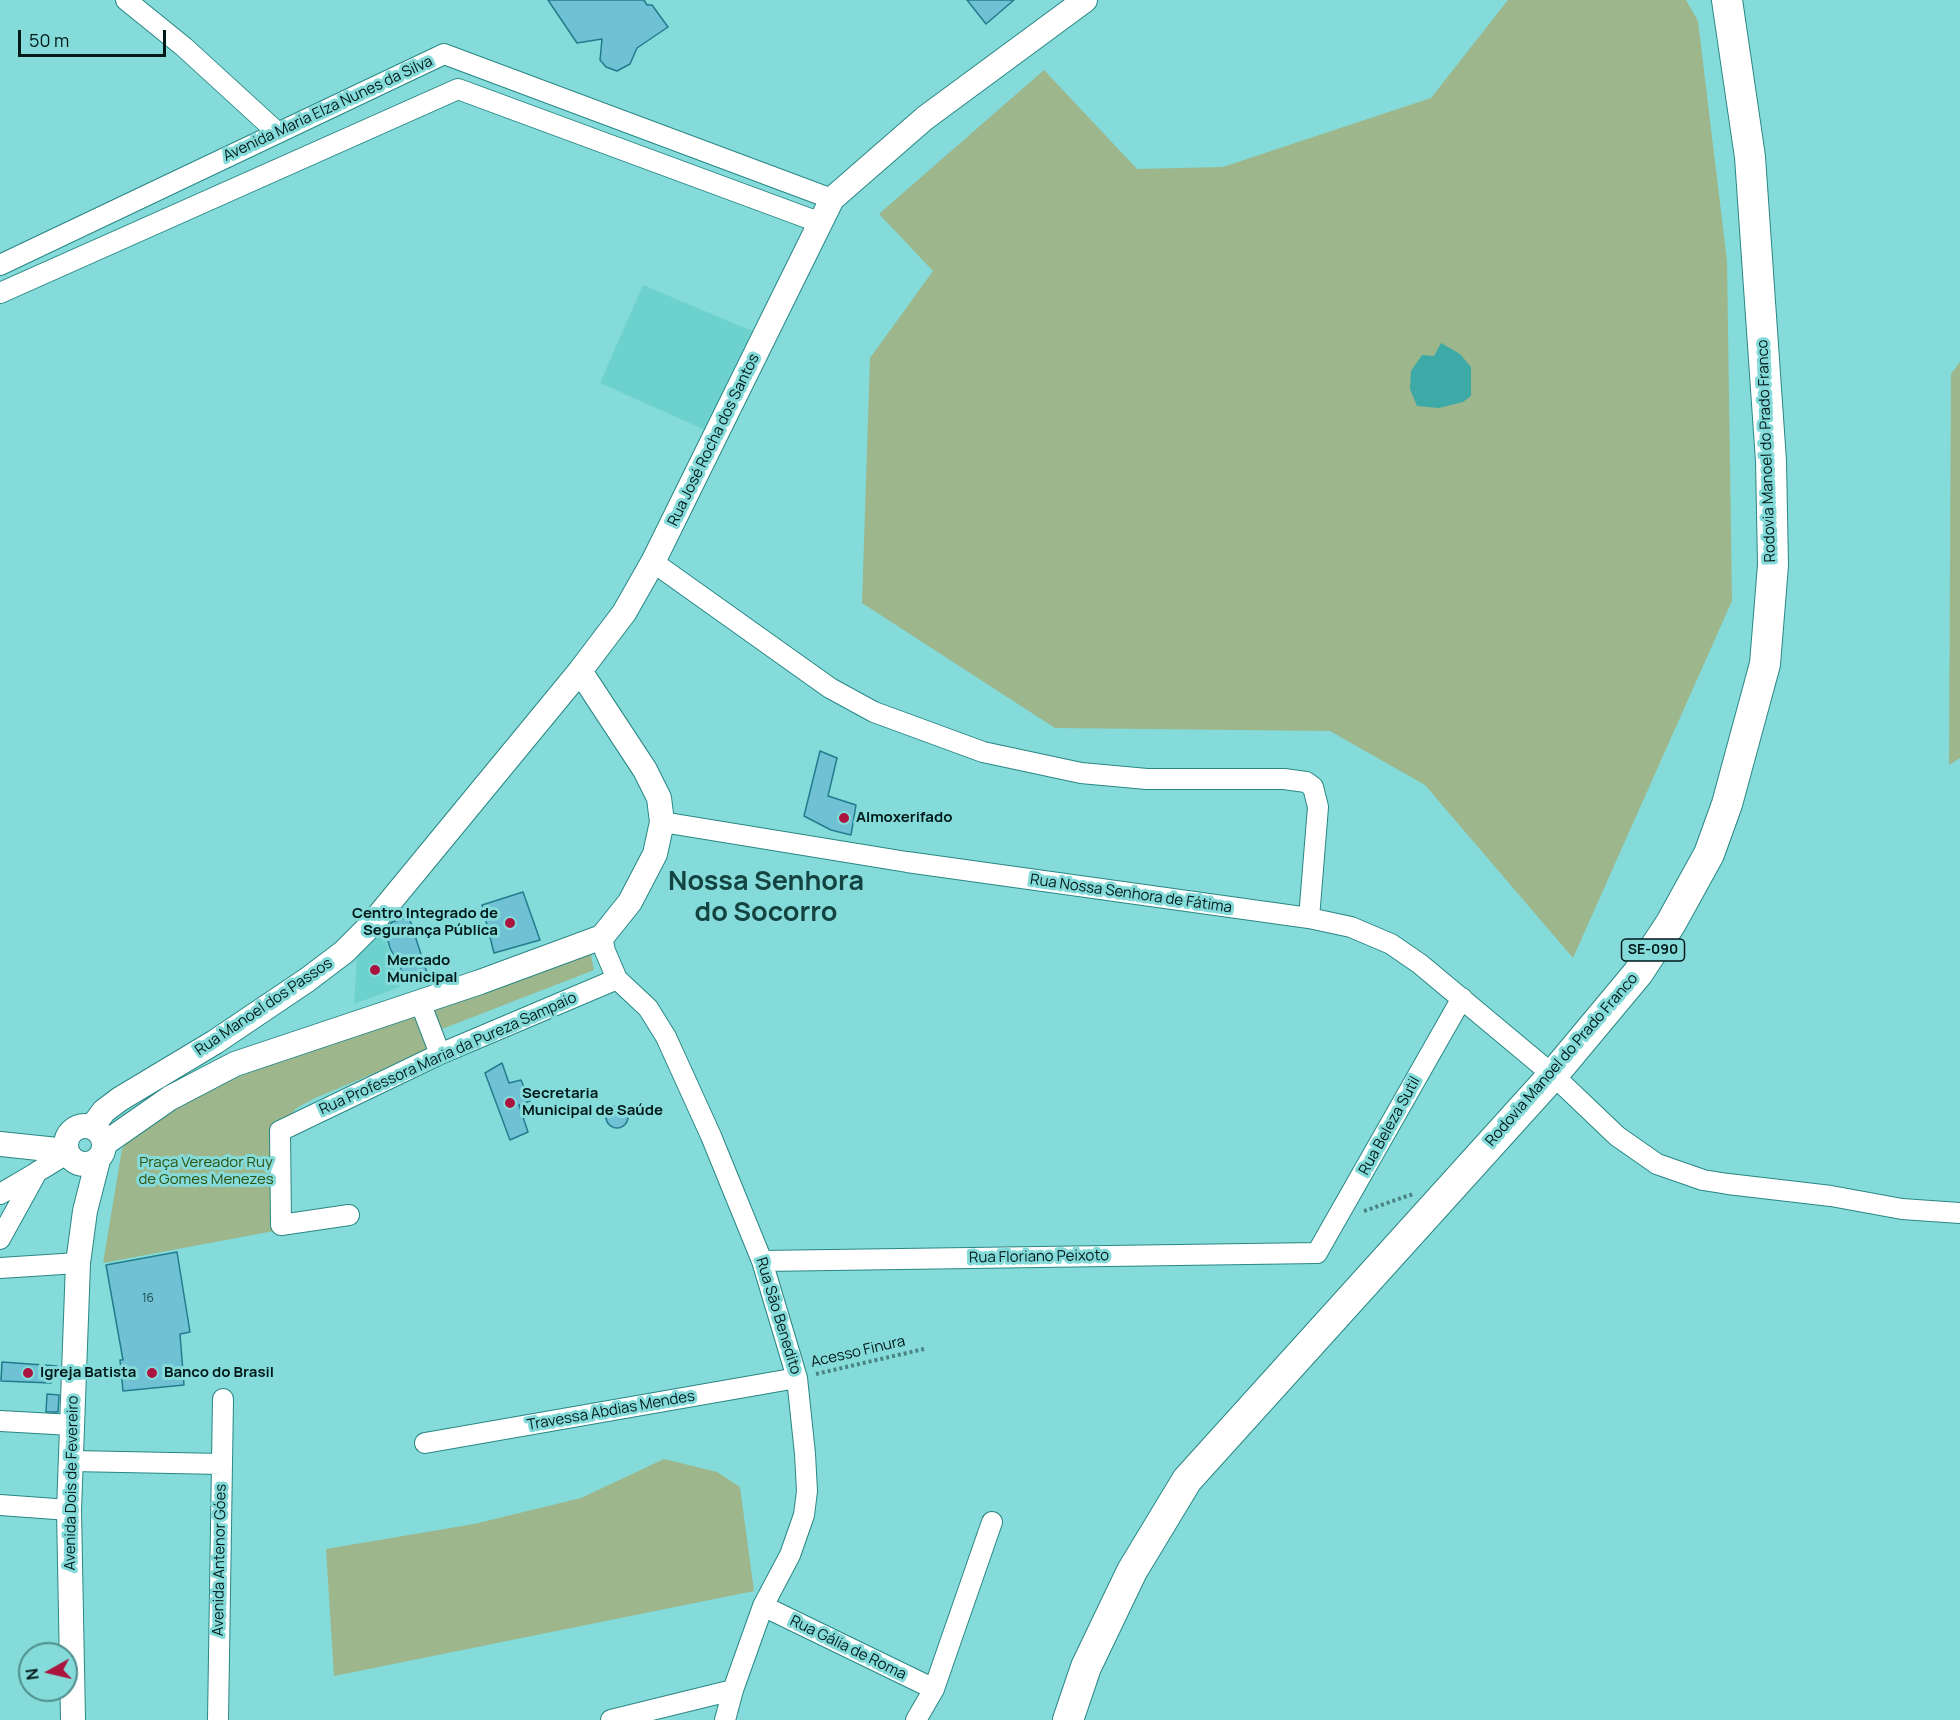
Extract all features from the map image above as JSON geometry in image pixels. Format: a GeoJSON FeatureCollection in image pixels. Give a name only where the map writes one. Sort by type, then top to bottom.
{"type":"FeatureCollection","features":[{"type":"Feature","properties":{"kind":"main road","name":"Rodovia Manoel do Prado Franco"},"geometry":{"type":"LineString","coordinates":[[1068,1720],[1086,1667],[1132,1571],[1187,1480],[1446,1191],[1553,1076],[1638,973],[1671,923],[1709,854],[1727,804],[1765,664],[1773,565],[1771,461],[1750,157],[1728,0]]}},
{"type":"Feature","properties":{"kind":"street"},"geometry":{"type":"LineString","coordinates":[[126,0],[184,47],[278,133]]}},
{"type":"Feature","properties":{"kind":"street"},"geometry":{"type":"LineString","coordinates":[[832,199],[925,118],[1085,0]]}},
{"type":"Feature","properties":{"kind":"street","name":"Avenida Maria Elza Nunes da Silva"},"geometry":{"type":"LineString","coordinates":[[0,265],[444,54],[832,199]]}},
{"type":"Feature","properties":{"kind":"street"},"geometry":{"type":"LineString","coordinates":[[0,293],[458,89],[821,223]]}},
{"type":"Feature","properties":{"kind":"street","name":"Rua José Rocha dos Santos"},"geometry":{"type":"LineString","coordinates":[[580,671],[624,613],[653,562],[832,199]]}},
{"type":"Feature","properties":{"kind":"street"},"geometry":{"type":"LineString","coordinates":[[653,562],[830,688],[873,712],[983,752],[1081,773],[1147,779],[1306,782],[1313,787],[1318,807],[1309,918]]}},
{"type":"Feature","properties":{"kind":"street"},"geometry":{"type":"LineString","coordinates":[[0,1194],[235,1064],[420,1002],[602,937],[630,902],[655,854],[662,822],[658,798],[645,770],[580,671]]}},
{"type":"Feature","properties":{"kind":"street","name":"Rua Manoel dos Passos"},"geometry":{"type":"LineString","coordinates":[[83,1147],[104,1111],[215,1042],[344,952],[410,879],[580,671]]}},
{"type":"Feature","properties":{"kind":"street","name":"Rua Nossa Senhora de Fátima"},"geometry":{"type":"LineString","coordinates":[[662,822],[907,862],[1309,918],[1351,927],[1391,944],[1420,964],[1553,1076],[1617,1136],[1657,1164],[1685,1174],[1728,1184],[1831,1196],[1902,1209],[1960,1213]]}},
{"type":"Feature","properties":{"kind":"street","name":"Rua São Benedito"},"geometry":{"type":"LineString","coordinates":[[602,937],[604,951],[617,979],[648,1008],[666,1037],[711,1136],[762,1261],[797,1378],[807,1491],[804,1515],[790,1555],[763,1606],[733,1690],[725,1720]]}},
{"type":"Feature","properties":{"kind":"street","name":"Rua Professora Maria da Pureza Sampaio"},"geometry":{"type":"LineString","coordinates":[[349,1215],[281,1226],[279,1131],[440,1054],[617,979]]}},
{"type":"Feature","properties":{"kind":"street","name":"Rua Beleza Sutil"},"geometry":{"type":"LineString","coordinates":[[1317,1253],[1461,998]]}},
{"type":"Feature","properties":{"kind":"street"},"geometry":{"type":"LineString","coordinates":[[420,1002],[440,1054]]}},
{"type":"Feature","properties":{"kind":"street"},"geometry":{"type":"LineString","coordinates":[[0,1144],[28,1145],[51,1133],[83,1147]]}},
{"type":"Feature","properties":{"kind":"street","name":"Avenida Dois de Fevereiro"},"geometry":{"type":"LineString","coordinates":[[73,1720],[69,1510],[78,1263],[85,1211],[83,1147]]}},
{"type":"Feature","properties":{"kind":"street"},"geometry":{"type":"LineString","coordinates":[[0,1239],[37,1172]]}},
{"type":"Feature","properties":{"kind":"street","name":"Rua Floriano Peixoto"},"geometry":{"type":"LineString","coordinates":[[762,1261],[1317,1253]]}},
{"type":"Feature","properties":{"kind":"street"},"geometry":{"type":"LineString","coordinates":[[0,1268],[78,1263]]}},
{"type":"Feature","properties":{"kind":"street","name":"Travessa Abdias Mendes"},"geometry":{"type":"LineString","coordinates":[[425,1443],[797,1378]]}},
{"type":"Feature","properties":{"kind":"street","name":"Avenida Antenor Góes"},"geometry":{"type":"LineString","coordinates":[[218,1720],[223,1400]]}},
{"type":"Feature","properties":{"kind":"street"},"geometry":{"type":"LineString","coordinates":[[0,1421],[72,1425]]}},
{"type":"Feature","properties":{"kind":"street"},"geometry":{"type":"LineString","coordinates":[[72,1461],[222,1464]]}},
{"type":"Feature","properties":{"kind":"street"},"geometry":{"type":"LineString","coordinates":[[0,1505],[69,1510]]}},
{"type":"Feature","properties":{"kind":"street"},"geometry":{"type":"LineString","coordinates":[[916,1720],[934,1689],[992,1522]]}},
{"type":"Feature","properties":{"kind":"street","name":"Rua Gália de Roma"},"geometry":{"type":"LineString","coordinates":[[763,1606],[934,1689]]}},
{"type":"Feature","properties":{"kind":"street"},"geometry":{"type":"LineString","coordinates":[[611,1720],[733,1690]]}},
{"type":"Feature","properties":{"kind":"path"},"geometry":{"type":"LineString","coordinates":[[1362,1212],[1370,1207],[1418,1192],[1446,1191]]}},
{"type":"Feature","properties":{"kind":"path","name":"Acesso Finura"},"geometry":{"type":"LineString","coordinates":[[797,1378],[924,1349]]}},
{"type":"Feature","properties":{"kind":"shaded area"},"geometry":{"type":"Polygon","coordinates":[[[643,285],[752,331],[712,433],[600,383],[643,285]]]}},
{"type":"Feature","properties":{"kind":"shaded area"},"geometry":{"type":"Polygon","coordinates":[[[1441,343],[1460,354],[1471,367],[1471,396],[1463,402],[1439,408],[1417,406],[1410,389],[1411,371],[1422,355],[1434,356],[1441,343]]]}},
{"type":"Feature","properties":{"kind":"shaded area","name":"Mercado Municipal"},"geometry":{"type":"Polygon","coordinates":[[[382,927],[400,987],[354,1004],[357,953],[382,927]]]}},
{"type":"Feature","properties":{"kind":"green space"},"geometry":{"type":"Polygon","coordinates":[[[1508,0],[1686,0],[1698,21],[1727,261],[1732,601],[1573,958],[1425,785],[1330,731],[1055,728],[862,603],[870,358],[933,271],[879,214],[1044,70],[1137,169],[1223,167],[1431,98],[1508,0]]]}},
{"type":"Feature","properties":{"kind":"green space"},"geometry":{"type":"Polygon","coordinates":[[[1960,362],[1960,758],[1949,765],[1951,374],[1960,362]]]}},
{"type":"Feature","properties":{"kind":"green space"},"geometry":{"type":"Polygon","coordinates":[[[590,951],[594,970],[442,1029],[433,1009],[590,951]]]}},
{"type":"Feature","properties":{"kind":"green space","name":"Praça Vereador Ruy de Gomes Menezes"},"geometry":{"type":"Polygon","coordinates":[[[413,1011],[429,1050],[313,1099],[297,1108],[276,1129],[279,1230],[103,1263],[122,1149],[136,1131],[209,1088],[413,1011]]]}},
{"type":"Feature","properties":{"kind":"green space"},"geometry":{"type":"Polygon","coordinates":[[[664,1459],[717,1472],[740,1487],[754,1591],[334,1676],[326,1549],[474,1524],[581,1498],[664,1459]]]}},
{"type":"Feature","properties":{"kind":"building"},"geometry":{"type":"Polygon","coordinates":[[[548,0],[644,0],[647,5],[652,5],[668,27],[637,48],[630,64],[617,71],[606,67],[600,60],[602,39],[577,43],[548,0]]]}},
{"type":"Feature","properties":{"kind":"building"},"geometry":{"type":"Polygon","coordinates":[[[967,0],[1014,0],[986,24],[967,0]]]}},
{"type":"Feature","properties":{"kind":"building"},"geometry":{"type":"Polygon","coordinates":[[[820,751],[837,758],[828,796],[856,805],[851,835],[831,830],[804,816],[820,751]]]}},
{"type":"Feature","properties":{"kind":"building","name":"Centro Integrado de Segurança Pública"},"geometry":{"type":"Polygon","coordinates":[[[523,892],[540,940],[494,953],[482,905],[523,892]]]}},
{"type":"Feature","properties":{"kind":"building"},"geometry":{"type":"Polygon","coordinates":[[[409,917],[428,976],[408,983],[390,948],[385,930],[392,922],[409,917]]]}},
{"type":"Feature","properties":{"kind":"building","name":"Secretaria Municipal de Saúde"},"geometry":{"type":"Polygon","coordinates":[[[502,1063],[509,1083],[521,1080],[530,1101],[519,1105],[528,1132],[510,1140],[485,1073],[502,1063]]]}},
{"type":"Feature","properties":{"kind":"building"},"geometry":{"type":"Polygon","coordinates":[[[617,1106],[625,1109],[628,1117],[625,1125],[617,1128],[609,1125],[606,1117],[609,1109],[617,1106]]]}},
{"type":"Feature","properties":{"kind":"building"},"geometry":{"type":"Polygon","coordinates":[[[177,1252],[190,1332],[180,1334],[184,1385],[123,1391],[120,1360],[123,1360],[106,1265],[177,1252]]]}},
{"type":"Feature","properties":{"kind":"building","name":"Igreja Batista"},"geometry":{"type":"Polygon","coordinates":[[[2,1362],[57,1366],[51,1383],[1,1381],[2,1362]]]}},
{"type":"Feature","properties":{"kind":"building"},"geometry":{"type":"Polygon","coordinates":[[[47,1394],[59,1395],[58,1412],[46,1412],[47,1394]]]}},
{"type":"Feature","properties":{"kind":"place","name":"Almoxerifado"},"geometry":{"type":"Point","coordinates":[844,818]}},
{"type":"Feature","properties":{"kind":"place","name":"Centro Integrado de Segurança Pública"},"geometry":{"type":"Point","coordinates":[510,923]}},
{"type":"Feature","properties":{"kind":"place","name":"Mercado Municipal"},"geometry":{"type":"Point","coordinates":[375,970]}},
{"type":"Feature","properties":{"kind":"place","name":"Secretaria Municipal de Saúde"},"geometry":{"type":"Point","coordinates":[510,1103]}},
{"type":"Feature","properties":{"kind":"place","name":"Igreja Batista"},"geometry":{"type":"Point","coordinates":[28,1373]}},
{"type":"Feature","properties":{"kind":"place","name":"Banco do Brasil"},"geometry":{"type":"Point","coordinates":[152,1373]}},
{"type":"Feature","properties":{"kind":"district","name":"Nossa Senhora do Socorro"},"geometry":{"type":"Point","coordinates":[766,898]}}]}
